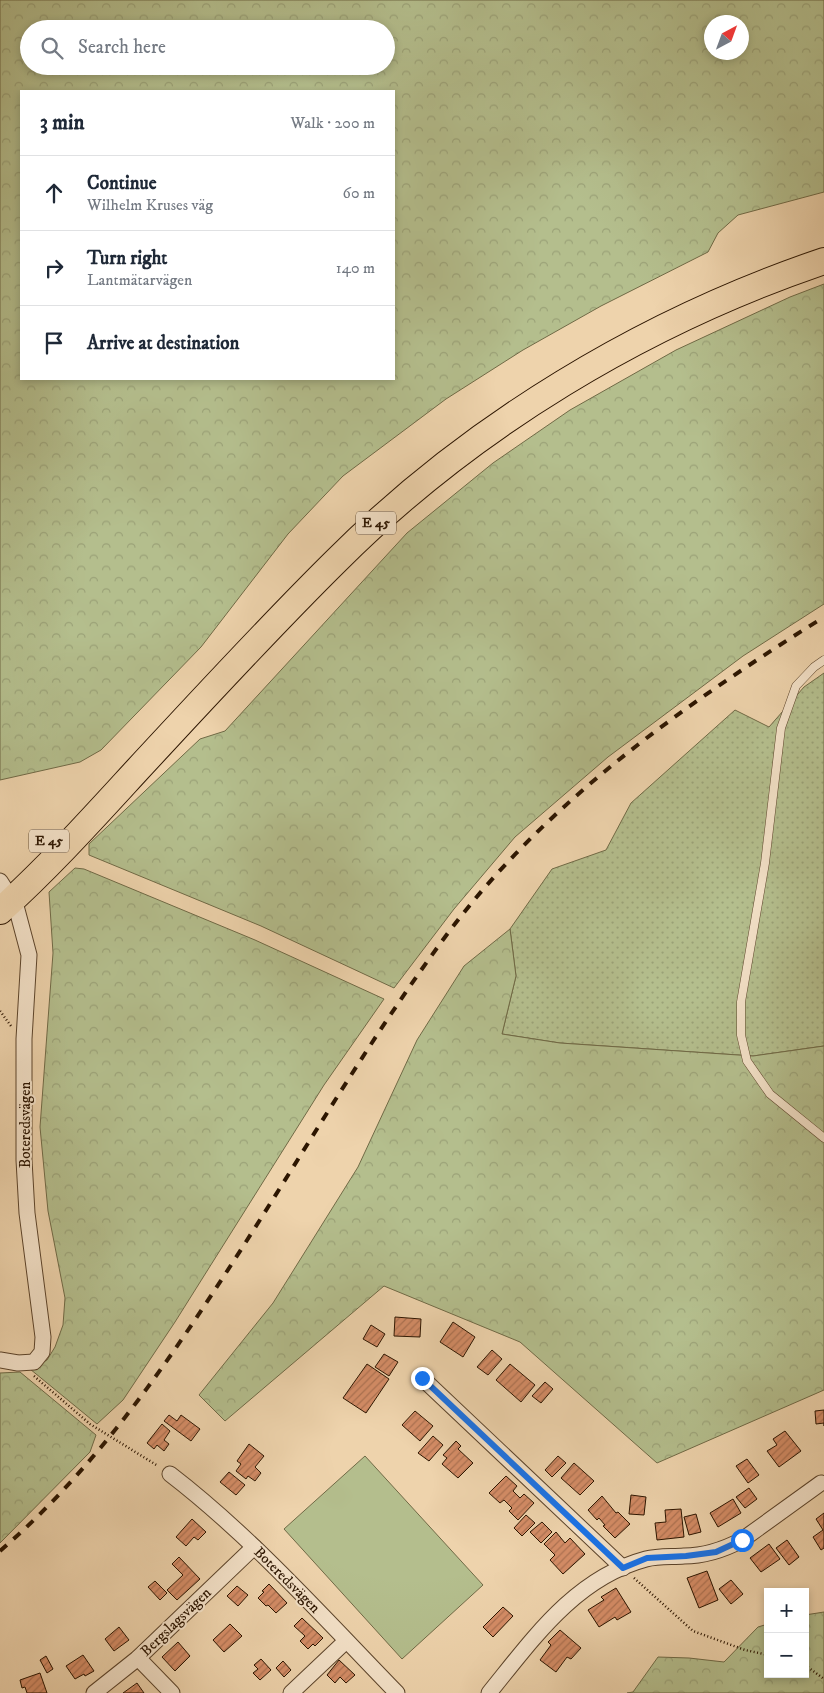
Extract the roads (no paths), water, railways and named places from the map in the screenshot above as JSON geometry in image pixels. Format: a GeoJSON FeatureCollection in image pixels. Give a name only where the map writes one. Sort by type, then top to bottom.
{"type":"FeatureCollection","features":[{"type":"Feature","properties":{"kind":"highway","name":"E 45"},"geometry":{"type":"LineString","coordinates":[[3,893],[94,795],[329,551],[376,507],[431,462],[528,392],[652,320],[717,289],[824,247]]}},
{"type":"Feature","properties":{"kind":"highway","name":"E 45"},"geometry":{"type":"LineString","coordinates":[[3,893],[64,849],[188,715],[338,559],[432,475],[480,439],[593,365],[721,300],[824,261]]}},
{"type":"Feature","properties":{"kind":"street","name":"Boteredsvägen"},"geometry":{"type":"LineString","coordinates":[[0,1360],[34,1362],[42,1352],[43,1337],[27,1214],[24,1160],[24,1039],[29,955],[16,906],[3,893]]}},
{"type":"Feature","properties":{"kind":"street"},"geometry":{"type":"LineString","coordinates":[[422,1378],[623,1568]]}},
{"type":"Feature","properties":{"kind":"street","name":"Boteredsvägen"},"geometry":{"type":"LineString","coordinates":[[170,1474],[204,1499],[254,1547],[397,1693]]}},
{"type":"Feature","properties":{"kind":"street"},"geometry":{"type":"LineString","coordinates":[[489,1693],[564,1604],[597,1580],[647,1558],[700,1555],[728,1548],[821,1483]]}},
{"type":"Feature","properties":{"kind":"street","name":"Bergslagsvägen"},"geometry":{"type":"LineString","coordinates":[[94,1693],[138,1658],[254,1547]]}},
{"type":"Feature","properties":{"kind":"street"},"geometry":{"type":"LineString","coordinates":[[291,1693],[346,1641]]}},
{"type":"Feature","properties":{"kind":"street"},"geometry":{"type":"LineString","coordinates":[[138,1658],[172,1693]]}},
{"type":"Feature","properties":{"kind":"lane"},"geometry":{"type":"LineString","coordinates":[[824,660],[814,667],[796,686],[781,728],[765,863],[741,1002],[741,1035],[748,1061],[770,1094],[824,1138]]}},
{"type":"Feature","properties":{"kind":"railway"},"geometry":{"type":"LineString","coordinates":[[0,1551],[62,1492],[117,1427],[168,1359],[245,1244],[387,1020],[448,933],[487,885],[529,840],[621,758],[670,720],[824,617]]}}]}
